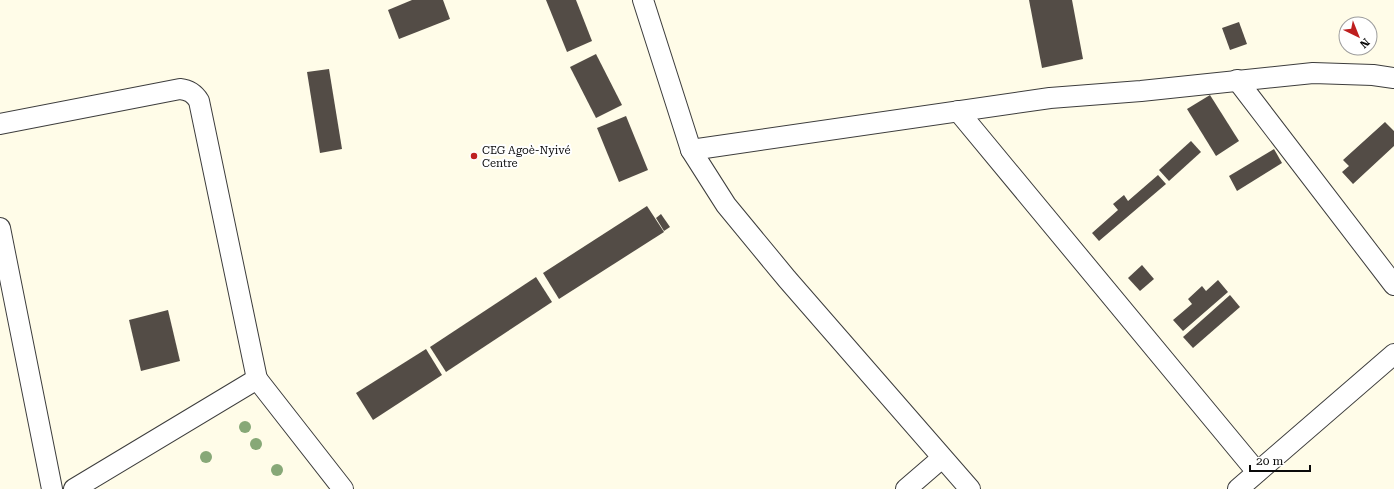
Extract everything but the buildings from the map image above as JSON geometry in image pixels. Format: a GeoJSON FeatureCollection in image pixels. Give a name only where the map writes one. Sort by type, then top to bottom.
{"type":"FeatureCollection","features":[{"type":"Feature","properties":{"kind":"street"},"geometry":{"type":"LineString","coordinates":[[643,0],[692,150],[731,211],[787,279],[970,489]]}},
{"type":"Feature","properties":{"kind":"street"},"geometry":{"type":"LineString","coordinates":[[692,150],[1050,98],[1141,91],[1313,73],[1373,74],[1394,78]]}},
{"type":"Feature","properties":{"kind":"street"},"geometry":{"type":"LineString","coordinates":[[1237,80],[1394,285]]}},
{"type":"Feature","properties":{"kind":"street"},"geometry":{"type":"LineString","coordinates":[[0,124],[180,88],[194,94],[199,101],[257,379],[343,489]]}},
{"type":"Feature","properties":{"kind":"street"},"geometry":{"type":"LineString","coordinates":[[958,111],[1257,472]]}},
{"type":"Feature","properties":{"kind":"street"},"geometry":{"type":"LineString","coordinates":[[0,228],[52,489]]}},
{"type":"Feature","properties":{"kind":"street"},"geometry":{"type":"LineString","coordinates":[[1238,489],[1394,354]]}},
{"type":"Feature","properties":{"kind":"street"},"geometry":{"type":"LineString","coordinates":[[74,489],[257,379]]}},
{"type":"Feature","properties":{"kind":"street"},"geometry":{"type":"LineString","coordinates":[[906,489],[942,458]]}},
{"type":"Feature","properties":{"kind":"place","name":"CEG Agoè-Nyivé Centre"},"geometry":{"type":"Point","coordinates":[474,156]}}]}
